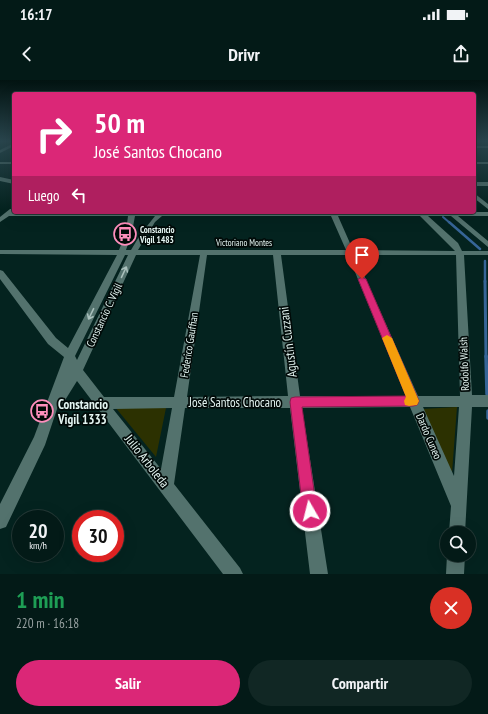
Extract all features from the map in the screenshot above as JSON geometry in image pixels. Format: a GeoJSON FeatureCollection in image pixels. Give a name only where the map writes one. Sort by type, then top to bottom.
{"type":"FeatureCollection","features":[{"type":"Feature","properties":{"kind":"street"},"geometry":{"type":"LineString","coordinates":[[0,179],[12,182]]}},
{"type":"Feature","properties":{"kind":"street"},"geometry":{"type":"LineString","coordinates":[[0,183],[12,185]]}},
{"type":"Feature","properties":{"kind":"street"},"geometry":{"type":"LineString","coordinates":[[476,185],[488,185]]}},
{"type":"Feature","properties":{"kind":"street"},"geometry":{"type":"LineString","coordinates":[[476,197],[488,206]]}},
{"type":"Feature","properties":{"kind":"street"},"geometry":{"type":"LineString","coordinates":[[0,220],[12,211]]}},
{"type":"Feature","properties":{"kind":"street"},"geometry":{"type":"LineString","coordinates":[[8,214],[12,214]]}},
{"type":"Feature","properties":{"kind":"street","name":"Constancio C. Vigil"},"geometry":{"type":"LineString","coordinates":[[0,521],[40,440],[70,356],[122,252],[130,227],[131,214]]}},
{"type":"Feature","properties":{"kind":"street","name":"Constancio C. Vigil"},"geometry":{"type":"LineString","coordinates":[[48,418],[77,371],[133,253],[147,229],[161,214]]}},
{"type":"Feature","properties":{"kind":"street","name":"Dardo Cuneo"},"geometry":{"type":"LineString","coordinates":[[333,214],[459,506]]}},
{"type":"Feature","properties":{"kind":"street"},"geometry":{"type":"LineString","coordinates":[[422,214],[455,245],[460,253]]}},
{"type":"Feature","properties":{"kind":"street"},"geometry":{"type":"LineString","coordinates":[[452,214],[488,244]]}},
{"type":"Feature","properties":{"kind":"street"},"geometry":{"type":"LineString","coordinates":[[476,214],[488,214]]}},
{"type":"Feature","properties":{"kind":"street","name":"Victoriano Montes"},"geometry":{"type":"LineString","coordinates":[[0,252],[488,253]]}},
{"type":"Feature","properties":{"kind":"street","name":"Federico Gauffian"},"geometry":{"type":"LineString","coordinates":[[166,486],[204,252]]}},
{"type":"Feature","properties":{"kind":"street","name":"Agustín Cuzzani"},"geometry":{"type":"LineString","coordinates":[[277,252],[295,402],[319,574]]}},
{"type":"Feature","properties":{"kind":"street","name":"Rodolfo Walsh"},"geometry":{"type":"LineString","coordinates":[[458,526],[466,401],[460,253]]}},
{"type":"Feature","properties":{"kind":"street","name":"Julio Arboleda"},"geometry":{"type":"LineString","coordinates":[[0,273],[52,341],[70,356],[77,371],[101,403],[234,574]]}},
{"type":"Feature","properties":{"kind":"street","name":"José Santos Chocano"},"geometry":{"type":"LineString","coordinates":[[101,403],[179,401],[488,401]]}},
{"type":"Feature","properties":{"kind":"street"},"geometry":{"type":"LineString","coordinates":[[455,574],[456,562]]}},
{"type":"Feature","properties":{"kind":"green space"},"geometry":{"type":"Polygon","coordinates":[[[115,407],[166,408],[156,457],[115,407]]]}},
{"type":"Feature","properties":{"kind":"green space"},"geometry":{"type":"Polygon","coordinates":[[[457,407],[452,473],[422,409],[457,407]]]}},
{"type":"Feature","properties":{"kind":"waterway"},"geometry":{"type":"LineString","coordinates":[[443,217],[450,223]]}},
{"type":"Feature","properties":{"kind":"waterway"},"geometry":{"type":"LineString","coordinates":[[449,222],[480,249]]}},
{"type":"Feature","properties":{"kind":"waterway"},"geometry":{"type":"LineString","coordinates":[[485,261],[485,281]]}},
{"type":"Feature","properties":{"kind":"waterway"},"geometry":{"type":"LineString","coordinates":[[485,281],[486,357]]}},
{"type":"Feature","properties":{"kind":"waterway"},"geometry":{"type":"LineString","coordinates":[[486,356],[487,394]]}},
{"type":"Feature","properties":{"kind":"waterway"},"geometry":{"type":"LineString","coordinates":[[488,411],[488,418]]}},
{"type":"Feature","properties":{"kind":"slow traffic"},"geometry":{"type":"LineString","coordinates":[[387,338],[413,401],[409,401]]}},
{"type":"Feature","properties":{"kind":"place","name":"Constancio Vigil 1483"},"geometry":{"type":"Point","coordinates":[125,234]}},
{"type":"Feature","properties":{"kind":"place","name":"Constancio Vigil 1333"},"geometry":{"type":"Point","coordinates":[42,411]}},
{"type":"Feature","properties":{"kind":"route"},"geometry":{"type":"LineString","coordinates":[[310,511],[295,402],[413,401],[362,279]]}}]}
